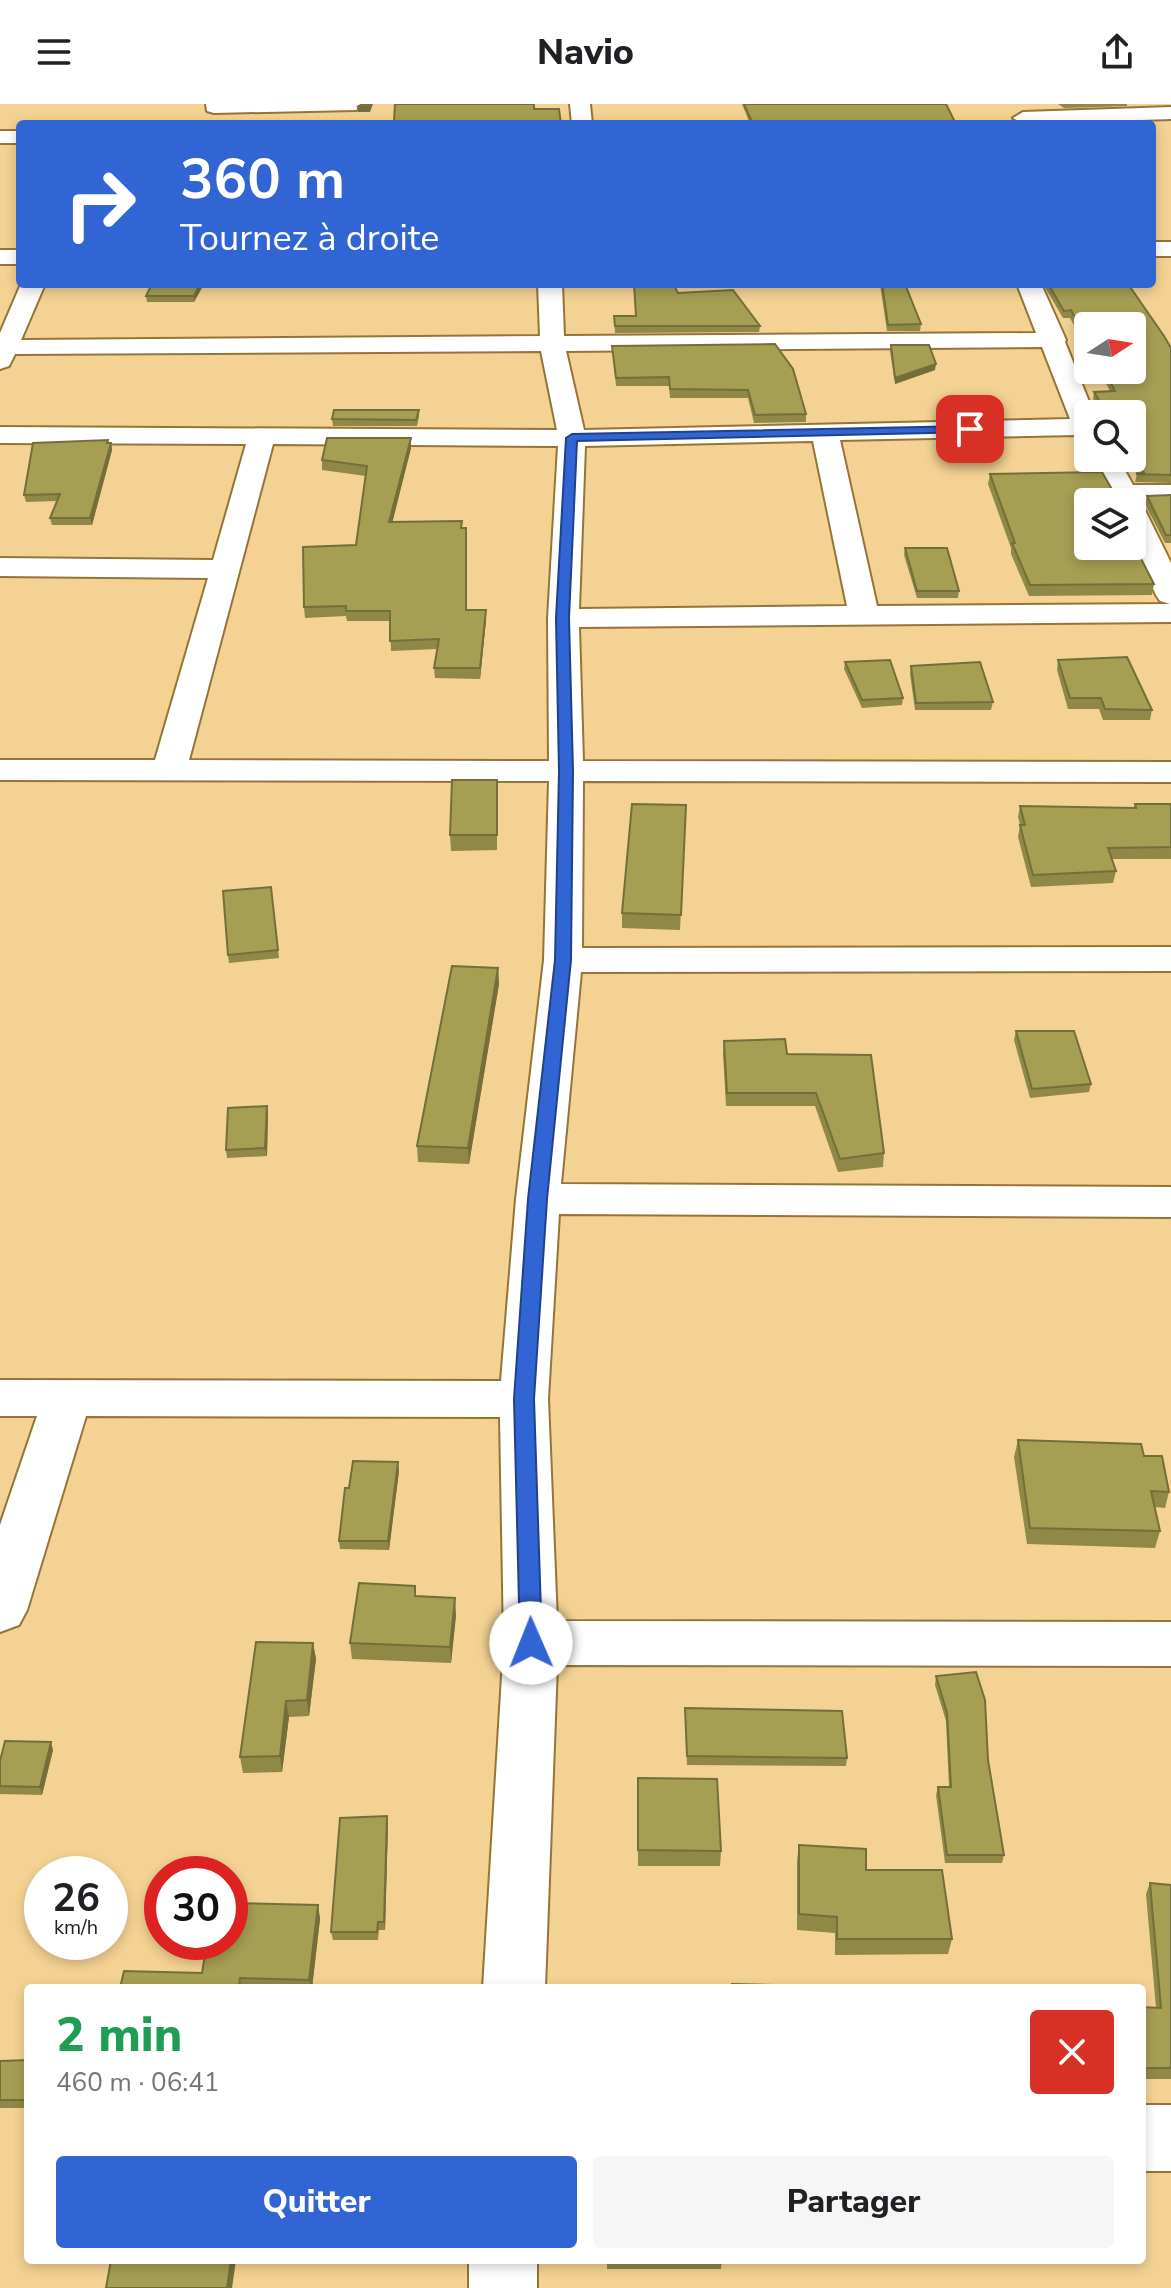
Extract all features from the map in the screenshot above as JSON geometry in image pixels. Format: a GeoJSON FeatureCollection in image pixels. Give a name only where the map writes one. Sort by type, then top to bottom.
{"type":"FeatureCollection","features":[{"type":"Feature","properties":{"kind":"street"},"geometry":{"type":"LineString","coordinates":[[211,112],[356,104]]}},
{"type":"Feature","properties":{"kind":"street"},"geometry":{"type":"LineString","coordinates":[[1020,115],[1171,113]]}},
{"type":"Feature","properties":{"kind":"street"},"geometry":{"type":"LineString","coordinates":[[31,288],[4,354],[552,342],[1054,340]]}},
{"type":"Feature","properties":{"kind":"street"},"geometry":{"type":"LineString","coordinates":[[514,1984],[531,1643],[524,1399],[538,1199],[563,960],[566,771],[563,618],[572,438],[552,342],[550,288]]}},
{"type":"Feature","properties":{"kind":"street"},"geometry":{"type":"LineString","coordinates":[[1031,288],[1076,400]]}},
{"type":"Feature","properties":{"kind":"street"},"geometry":{"type":"LineString","coordinates":[[0,435],[572,438],[1074,429]]}},
{"type":"Feature","properties":{"kind":"street"},"geometry":{"type":"LineString","coordinates":[[825,432],[864,616]]}},
{"type":"Feature","properties":{"kind":"street"},"geometry":{"type":"LineString","coordinates":[[169,770],[262,436]]}},
{"type":"Feature","properties":{"kind":"street"},"geometry":{"type":"LineString","coordinates":[[1146,498],[1171,493]]}},
{"type":"Feature","properties":{"kind":"street"},"geometry":{"type":"LineString","coordinates":[[1146,541],[1171,595]]}},
{"type":"Feature","properties":{"kind":"street"},"geometry":{"type":"LineString","coordinates":[[0,567],[226,569]]}},
{"type":"Feature","properties":{"kind":"street"},"geometry":{"type":"LineString","coordinates":[[563,618],[1171,613]]}},
{"type":"Feature","properties":{"kind":"street"},"geometry":{"type":"LineString","coordinates":[[0,770],[1171,772]]}},
{"type":"Feature","properties":{"kind":"street"},"geometry":{"type":"LineString","coordinates":[[563,960],[1171,959]]}},
{"type":"Feature","properties":{"kind":"street"},"geometry":{"type":"LineString","coordinates":[[538,1199],[1171,1202]]}},
{"type":"Feature","properties":{"kind":"street"},"geometry":{"type":"LineString","coordinates":[[0,1398],[524,1399]]}},
{"type":"Feature","properties":{"kind":"street"},"geometry":{"type":"LineString","coordinates":[[0,1610],[48,1451],[68,1398]]}},
{"type":"Feature","properties":{"kind":"street"},"geometry":{"type":"LineString","coordinates":[[531,1643],[1171,1644]]}},
{"type":"Feature","properties":{"kind":"street"},"geometry":{"type":"LineString","coordinates":[[1146,2138],[1171,2138]]}},
{"type":"Feature","properties":{"kind":"street"},"geometry":{"type":"LineString","coordinates":[[503,2264],[503,2288]]}},
{"type":"Feature","properties":{"kind":"building"},"geometry":{"type":"Polygon","coordinates":[[[395,104],[534,104],[534,109],[559,109],[560,120],[394,120],[395,104]]]}},
{"type":"Feature","properties":{"kind":"building"},"geometry":{"type":"Polygon","coordinates":[[[744,104],[946,104],[954,120],[751,120],[744,104]]]}},
{"type":"Feature","properties":{"kind":"building"},"geometry":{"type":"Polygon","coordinates":[[[150,288],[198,288],[194,296],[146,296],[150,288]]]}},
{"type":"Feature","properties":{"kind":"building"},"geometry":{"type":"Polygon","coordinates":[[[634,288],[675,288],[678,293],[733,290],[760,326],[615,326],[614,316],[636,316],[634,288]]]}},
{"type":"Feature","properties":{"kind":"building"},"geometry":{"type":"Polygon","coordinates":[[[883,288],[907,288],[921,324],[888,325],[883,288]]]}},
{"type":"Feature","properties":{"kind":"building"},"geometry":{"type":"Polygon","coordinates":[[[1050,288],[1131,288],[1164,336],[1171,348],[1171,475],[1136,474],[1146,472],[1146,400],[1099,400],[1094,392],[1115,391],[1111,384],[1146,384],[1146,312],[1074,312],[1074,315],[1071,310],[1064,311],[1050,288]]]}},
{"type":"Feature","properties":{"kind":"building"},"geometry":{"type":"Polygon","coordinates":[[[775,344],[793,369],[806,414],[755,415],[748,390],[670,389],[669,377],[616,378],[612,346],[775,344]]]}},
{"type":"Feature","properties":{"kind":"building"},"geometry":{"type":"Polygon","coordinates":[[[891,345],[929,345],[936,364],[895,378],[891,345]]]}},
{"type":"Feature","properties":{"kind":"building"},"geometry":{"type":"Polygon","coordinates":[[[334,410],[419,410],[416,420],[332,419],[334,410]]]}},
{"type":"Feature","properties":{"kind":"building"},"geometry":{"type":"Polygon","coordinates":[[[327,438],[411,438],[389,522],[462,521],[461,528],[466,528],[466,610],[486,610],[480,668],[434,668],[439,639],[390,641],[390,611],[346,611],[346,606],[304,607],[303,547],[356,545],[367,466],[322,460],[327,438]]]}},
{"type":"Feature","properties":{"kind":"building"},"geometry":{"type":"Polygon","coordinates":[[[108,440],[107,443],[111,443],[90,518],[50,518],[60,494],[24,495],[33,443],[108,440]]]}},
{"type":"Feature","properties":{"kind":"building"},"geometry":{"type":"Polygon","coordinates":[[[1102,472],[1111,488],[1074,488],[1074,560],[1142,560],[1154,584],[1030,585],[1012,543],[1015,543],[990,474],[1102,472]]]}},
{"type":"Feature","properties":{"kind":"building"},"geometry":{"type":"Polygon","coordinates":[[[1171,495],[1171,535],[1166,535],[1147,496],[1171,495]]]}},
{"type":"Feature","properties":{"kind":"building"},"geometry":{"type":"Polygon","coordinates":[[[905,548],[947,548],[959,591],[917,591],[905,548]]]}},
{"type":"Feature","properties":{"kind":"building"},"geometry":{"type":"Polygon","coordinates":[[[1127,657],[1152,710],[1105,709],[1101,698],[1070,698],[1058,660],[1127,657]]]}},
{"type":"Feature","properties":{"kind":"building"},"geometry":{"type":"Polygon","coordinates":[[[890,660],[903,698],[862,700],[845,662],[890,660]]]}},
{"type":"Feature","properties":{"kind":"building"},"geometry":{"type":"Polygon","coordinates":[[[980,662],[993,702],[916,703],[911,666],[980,662]]]}},
{"type":"Feature","properties":{"kind":"building"},"geometry":{"type":"Polygon","coordinates":[[[452,780],[497,780],[497,835],[450,835],[452,780]]]}},
{"type":"Feature","properties":{"kind":"building"},"geometry":{"type":"Polygon","coordinates":[[[632,804],[686,805],[681,915],[622,913],[632,804]]]}},
{"type":"Feature","properties":{"kind":"building"},"geometry":{"type":"Polygon","coordinates":[[[1135,804],[1171,804],[1171,847],[1108,848],[1116,871],[1033,875],[1020,825],[1025,825],[1020,806],[1136,808],[1135,804]]]}},
{"type":"Feature","properties":{"kind":"building"},"geometry":{"type":"Polygon","coordinates":[[[271,887],[278,950],[228,955],[223,891],[271,887]]]}},
{"type":"Feature","properties":{"kind":"building"},"geometry":{"type":"Polygon","coordinates":[[[452,966],[498,968],[468,1148],[417,1146],[452,966]]]}},
{"type":"Feature","properties":{"kind":"building"},"geometry":{"type":"Polygon","coordinates":[[[1016,1031],[1074,1031],[1091,1084],[1032,1089],[1016,1031]]]}},
{"type":"Feature","properties":{"kind":"building"},"geometry":{"type":"Polygon","coordinates":[[[785,1039],[787,1054],[871,1055],[884,1153],[840,1159],[816,1093],[727,1093],[724,1041],[785,1039]]]}},
{"type":"Feature","properties":{"kind":"building"},"geometry":{"type":"Polygon","coordinates":[[[267,1106],[265,1148],[226,1150],[228,1108],[267,1106]]]}},
{"type":"Feature","properties":{"kind":"building"},"geometry":{"type":"Polygon","coordinates":[[[1018,1440],[1141,1444],[1144,1456],[1162,1456],[1169,1492],[1151,1491],[1160,1531],[1030,1528],[1018,1440]]]}},
{"type":"Feature","properties":{"kind":"building"},"geometry":{"type":"Polygon","coordinates":[[[353,1461],[398,1462],[388,1541],[339,1541],[345,1488],[349,1488],[353,1461]]]}},
{"type":"Feature","properties":{"kind":"building"},"geometry":{"type":"Polygon","coordinates":[[[359,1583],[415,1586],[415,1596],[455,1598],[450,1647],[350,1643],[359,1583]]]}},
{"type":"Feature","properties":{"kind":"building"},"geometry":{"type":"Polygon","coordinates":[[[256,1642],[313,1643],[307,1700],[286,1701],[280,1756],[240,1757],[256,1642]]]}},
{"type":"Feature","properties":{"kind":"building"},"geometry":{"type":"Polygon","coordinates":[[[976,1672],[985,1700],[988,1760],[1004,1855],[947,1855],[938,1787],[951,1787],[947,1713],[936,1676],[976,1672]]]}},
{"type":"Feature","properties":{"kind":"building"},"geometry":{"type":"Polygon","coordinates":[[[685,1708],[842,1711],[847,1758],[687,1756],[685,1708]]]}},
{"type":"Feature","properties":{"kind":"building"},"geometry":{"type":"Polygon","coordinates":[[[5,1741],[51,1742],[40,1787],[0,1786],[0,1761],[5,1741]]]}},
{"type":"Feature","properties":{"kind":"building"},"geometry":{"type":"Polygon","coordinates":[[[638,1778],[717,1779],[721,1851],[638,1850],[638,1778]]]}},
{"type":"Feature","properties":{"kind":"building"},"geometry":{"type":"Polygon","coordinates":[[[387,1816],[384,1922],[378,1922],[377,1932],[331,1932],[340,1818],[387,1816]]]}},
{"type":"Feature","properties":{"kind":"building"},"geometry":{"type":"Polygon","coordinates":[[[799,1845],[866,1849],[866,1870],[942,1870],[952,1939],[837,1939],[837,1917],[799,1914],[799,1845]]]}},
{"type":"Feature","properties":{"kind":"building"},"geometry":{"type":"Polygon","coordinates":[[[1150,1883],[1171,1885],[1171,2068],[1146,2068],[1146,2007],[1161,2008],[1150,1883]]]}},
{"type":"Feature","properties":{"kind":"building"},"geometry":{"type":"Polygon","coordinates":[[[248,1903],[318,1905],[309,1980],[240,1978],[239,1984],[121,1984],[124,1971],[202,1973],[204,1960],[248,1960],[248,1903]]]}},
{"type":"Feature","properties":{"kind":"building"},"geometry":{"type":"Polygon","coordinates":[[[24,2060],[24,2100],[0,2100],[0,2061],[24,2060]]]}},
{"type":"Feature","properties":{"kind":"building"},"geometry":{"type":"Polygon","coordinates":[[[110,2264],[230,2264],[227,2288],[106,2288],[110,2264]]]}},
{"type":"Feature","properties":{"kind":"route"},"geometry":{"type":"LineString","coordinates":[[531,1643],[524,1399],[538,1199],[563,960],[566,771],[563,618],[572,438],[970,429]]}}]}
